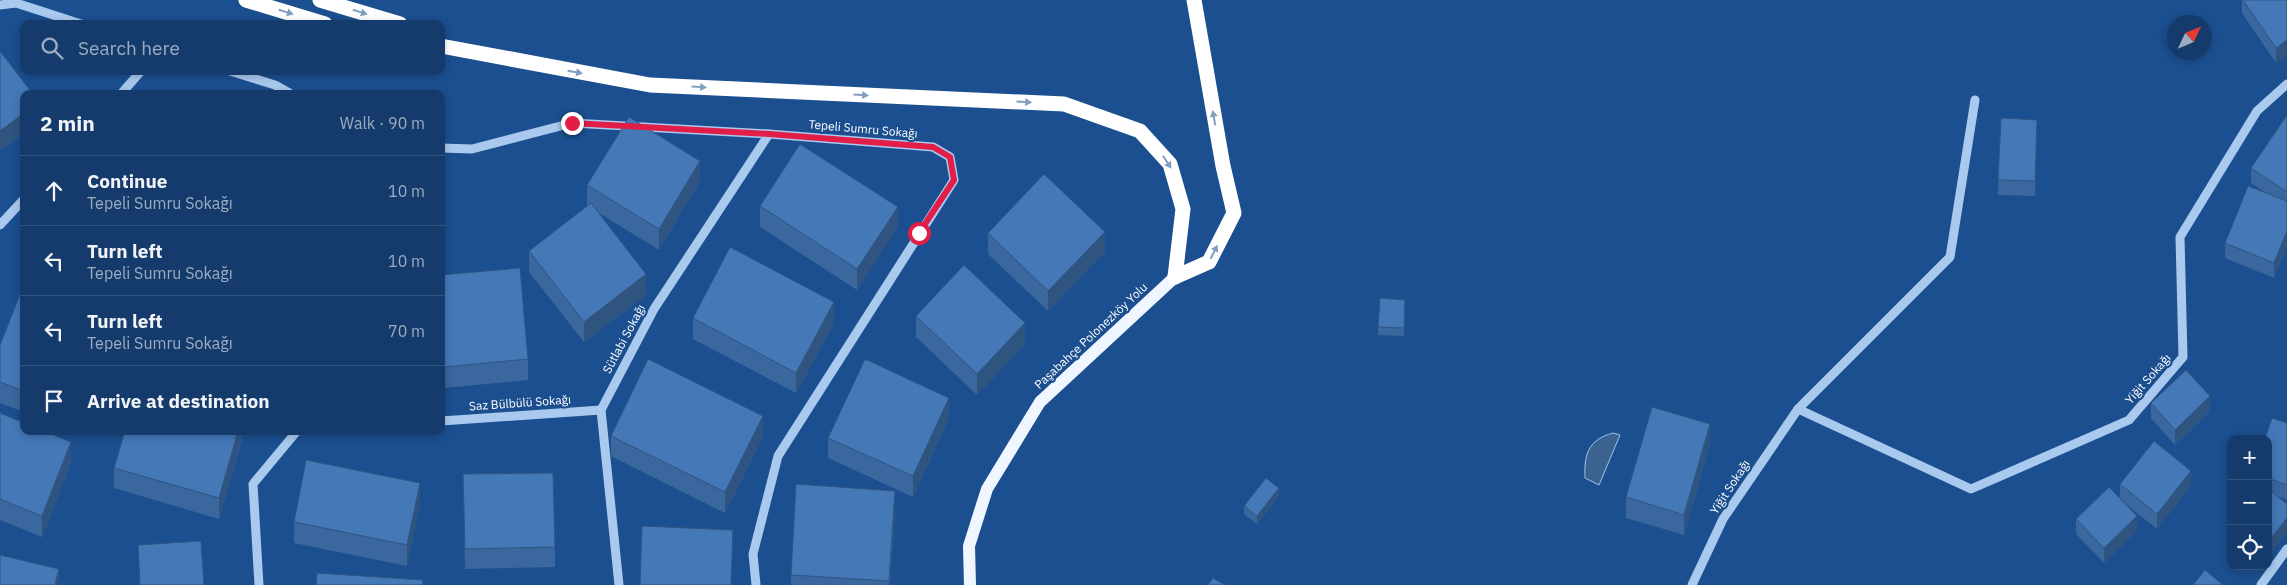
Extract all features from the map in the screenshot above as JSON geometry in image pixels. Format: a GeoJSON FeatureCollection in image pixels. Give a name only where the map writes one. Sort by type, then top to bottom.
{"type":"FeatureCollection","features":[{"type":"Feature","properties":{"kind":"highway"},"geometry":{"type":"LineString","coordinates":[[246,0],[312,20]]}},
{"type":"Feature","properties":{"kind":"highway"},"geometry":{"type":"LineString","coordinates":[[320,0],[387,20]]}},
{"type":"Feature","properties":{"kind":"highway"},"geometry":{"type":"LineString","coordinates":[[1175,277],[1209,262],[1234,213],[1223,166],[1194,0]]}},
{"type":"Feature","properties":{"kind":"highway"},"geometry":{"type":"LineString","coordinates":[[445,37],[543,66]]}},
{"type":"Feature","properties":{"kind":"highway"},"geometry":{"type":"LineString","coordinates":[[445,47],[650,84],[1064,104],[1140,131],[1170,164],[1183,209],[1175,277]]}},
{"type":"Feature","properties":{"kind":"main road","name":"Paşabahçe Polonezköy Yolu"},"geometry":{"type":"LineString","coordinates":[[970,585],[969,546],[987,489],[1040,402],[1175,277]]}},
{"type":"Feature","properties":{"kind":"street"},"geometry":{"type":"LineString","coordinates":[[0,5],[16,2],[68,20]]}},
{"type":"Feature","properties":{"kind":"street"},"geometry":{"type":"LineString","coordinates":[[124,90],[138,75]]}},
{"type":"Feature","properties":{"kind":"street"},"geometry":{"type":"LineString","coordinates":[[243,75],[275,85],[284,90]]}},
{"type":"Feature","properties":{"kind":"street","name":"Yiğit Sokağı"},"geometry":{"type":"LineString","coordinates":[[1798,409],[1971,489],[2129,420],[2183,357],[2180,237],[2257,111],[2287,84]]}},
{"type":"Feature","properties":{"kind":"street","name":"Yiğit Sokağı"},"geometry":{"type":"LineString","coordinates":[[1692,585],[1723,519],[1798,409],[1950,257],[1975,100]]}},
{"type":"Feature","properties":{"kind":"street","name":"Tepeli Sumru Sokağı"},"geometry":{"type":"LineString","coordinates":[[445,148],[472,149],[572,123],[769,134],[933,147],[950,157],[954,180],[778,456],[753,554],[756,585]]}},
{"type":"Feature","properties":{"kind":"street","name":"Sütlabi Sokağı"},"geometry":{"type":"LineString","coordinates":[[601,410],[654,309],[769,134]]}},
{"type":"Feature","properties":{"kind":"street"},"geometry":{"type":"LineString","coordinates":[[0,225],[20,203]]}},
{"type":"Feature","properties":{"kind":"street"},"geometry":{"type":"LineString","coordinates":[[601,410],[619,585]]}},
{"type":"Feature","properties":{"kind":"street","name":"Saz Bülbülü Sokağı"},"geometry":{"type":"LineString","coordinates":[[445,421],[601,410]]}},
{"type":"Feature","properties":{"kind":"street"},"geometry":{"type":"LineString","coordinates":[[259,585],[253,484],[294,435]]}},
{"type":"Feature","properties":{"kind":"street"},"geometry":{"type":"LineString","coordinates":[[2261,585],[2287,548]]}},
{"type":"Feature","properties":{"kind":"water"},"geometry":{"type":"Polygon","coordinates":[[[1613,433],[1620,435],[1599,485],[1585,478],[1585,462],[1589,449],[1593,444],[1613,433]]]}},
{"type":"Feature","properties":{"kind":"building"},"geometry":{"type":"Polygon","coordinates":[[[2243,0],[2287,0],[2287,40],[2276,48],[2243,0]]]}},
{"type":"Feature","properties":{"kind":"building"},"geometry":{"type":"Polygon","coordinates":[[[0,51],[30,90],[20,90],[20,116],[0,131],[0,51]]]}},
{"type":"Feature","properties":{"kind":"building"},"geometry":{"type":"Polygon","coordinates":[[[2287,115],[2287,192],[2251,168],[2287,115]]]}},
{"type":"Feature","properties":{"kind":"building"},"geometry":{"type":"Polygon","coordinates":[[[629,117],[700,161],[659,229],[587,185],[629,117]]]}},
{"type":"Feature","properties":{"kind":"building"},"geometry":{"type":"Polygon","coordinates":[[[2001,118],[2037,120],[2035,181],[1998,180],[2001,118]]]}},
{"type":"Feature","properties":{"kind":"building"},"geometry":{"type":"Polygon","coordinates":[[[800,144],[898,207],[857,269],[760,206],[800,144]]]}},
{"type":"Feature","properties":{"kind":"building"},"geometry":{"type":"Polygon","coordinates":[[[1044,174],[1105,232],[1048,291],[988,233],[1044,174]]]}},
{"type":"Feature","properties":{"kind":"building"},"geometry":{"type":"Polygon","coordinates":[[[2248,186],[2287,201],[2287,231],[2274,263],[2225,243],[2248,186]]]}},
{"type":"Feature","properties":{"kind":"building"},"geometry":{"type":"Polygon","coordinates":[[[591,203],[646,274],[584,322],[529,251],[591,203]]]}},
{"type":"Feature","properties":{"kind":"building"},"geometry":{"type":"Polygon","coordinates":[[[730,247],[834,302],[796,373],[693,318],[730,247]]]}},
{"type":"Feature","properties":{"kind":"building"},"geometry":{"type":"Polygon","coordinates":[[[964,265],[1025,323],[977,374],[916,316],[964,265]]]}},
{"type":"Feature","properties":{"kind":"building"},"geometry":{"type":"Polygon","coordinates":[[[520,268],[528,359],[445,367],[445,275],[520,268]]]}},
{"type":"Feature","properties":{"kind":"building"},"geometry":{"type":"Polygon","coordinates":[[[20,295],[20,390],[0,382],[0,345],[20,295]]]}},
{"type":"Feature","properties":{"kind":"building"},"geometry":{"type":"Polygon","coordinates":[[[1380,298],[1405,300],[1404,328],[1378,327],[1380,298]]]}},
{"type":"Feature","properties":{"kind":"building"},"geometry":{"type":"Polygon","coordinates":[[[648,359],[763,416],[725,492],[611,436],[648,359]]]}},
{"type":"Feature","properties":{"kind":"building"},"geometry":{"type":"Polygon","coordinates":[[[865,359],[949,398],[913,476],[828,438],[865,359]]]}},
{"type":"Feature","properties":{"kind":"building"},"geometry":{"type":"Polygon","coordinates":[[[2186,370],[2210,396],[2175,430],[2151,403],[2186,370]]]}},
{"type":"Feature","properties":{"kind":"building"},"geometry":{"type":"Polygon","coordinates":[[[1652,407],[1710,424],[1684,515],[1626,497],[1652,407]]]}},
{"type":"Feature","properties":{"kind":"building"},"geometry":{"type":"Polygon","coordinates":[[[0,413],[20,421],[20,435],[54,435],[71,442],[42,516],[0,499],[0,413]]]}},
{"type":"Feature","properties":{"kind":"building"},"geometry":{"type":"Polygon","coordinates":[[[2272,418],[2287,423],[2287,485],[2272,479],[2272,435],[2266,435],[2272,418]]]}},
{"type":"Feature","properties":{"kind":"building"},"geometry":{"type":"Polygon","coordinates":[[[124,435],[237,435],[219,498],[114,468],[124,435]]]}},
{"type":"Feature","properties":{"kind":"building"},"geometry":{"type":"Polygon","coordinates":[[[2154,441],[2191,471],[2157,514],[2120,484],[2154,441]]]}},
{"type":"Feature","properties":{"kind":"building"},"geometry":{"type":"Polygon","coordinates":[[[306,460],[420,483],[407,545],[294,522],[306,460]]]}},
{"type":"Feature","properties":{"kind":"building"},"geometry":{"type":"Polygon","coordinates":[[[553,473],[555,547],[465,549],[463,474],[553,473]]]}},
{"type":"Feature","properties":{"kind":"building"},"geometry":{"type":"Polygon","coordinates":[[[1266,478],[1279,488],[1257,516],[1244,506],[1266,478]]]}},
{"type":"Feature","properties":{"kind":"building"},"geometry":{"type":"Polygon","coordinates":[[[796,484],[895,491],[889,581],[791,575],[796,484]]]}},
{"type":"Feature","properties":{"kind":"building"},"geometry":{"type":"Polygon","coordinates":[[[2109,487],[2137,516],[2104,548],[2076,519],[2109,487]]]}},
{"type":"Feature","properties":{"kind":"building"},"geometry":{"type":"Polygon","coordinates":[[[2272,492],[2287,504],[2287,518],[2272,537],[2272,492]]]}},
{"type":"Feature","properties":{"kind":"building"},"geometry":{"type":"Polygon","coordinates":[[[642,526],[733,530],[731,585],[640,585],[642,526]]]}},
{"type":"Feature","properties":{"kind":"building"},"geometry":{"type":"Polygon","coordinates":[[[201,541],[204,585],[140,585],[138,545],[201,541]]]}},
{"type":"Feature","properties":{"kind":"building"},"geometry":{"type":"Polygon","coordinates":[[[0,555],[59,569],[55,585],[0,585],[0,555]]]}},
{"type":"Feature","properties":{"kind":"building"},"geometry":{"type":"Polygon","coordinates":[[[2205,570],[2223,585],[2193,585],[2205,570]]]}},
{"type":"Feature","properties":{"kind":"building"},"geometry":{"type":"Polygon","coordinates":[[[317,573],[423,580],[422,585],[316,585],[317,573]]]}},
{"type":"Feature","properties":{"kind":"building"},"geometry":{"type":"Polygon","coordinates":[[[1213,578],[1225,585],[1208,585],[1213,578]]]}},
{"type":"Feature","properties":{"kind":"route"},"geometry":{"type":"LineString","coordinates":[[572,123],[769,134],[933,147],[950,157],[954,180],[919,233]]}}]}
